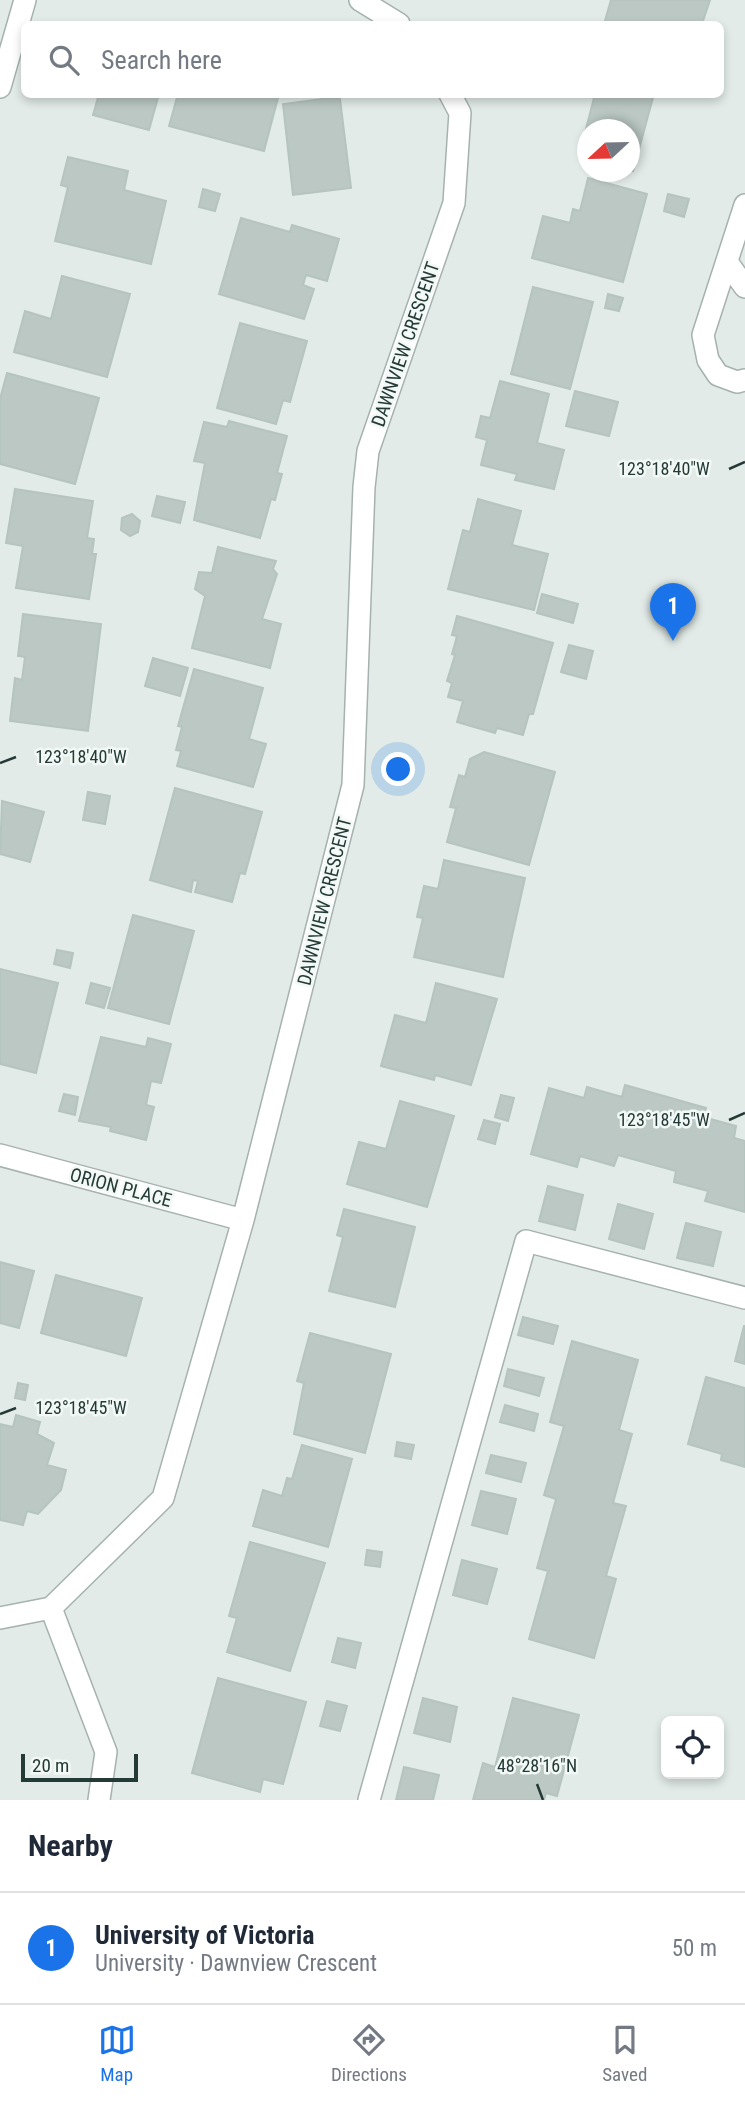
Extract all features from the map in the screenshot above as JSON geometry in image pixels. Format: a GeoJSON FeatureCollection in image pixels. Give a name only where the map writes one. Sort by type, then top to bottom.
{"type":"FeatureCollection","features":[{"type":"Feature","properties":{"kind":"street"},"geometry":{"type":"LineString","coordinates":[[0,87],[25,0]]}},
{"type":"Feature","properties":{"kind":"street"},"geometry":{"type":"LineString","coordinates":[[360,0],[394,21]]}},
{"type":"Feature","properties":{"kind":"street","name":"DAWNVIEW CRESCENT"},"geometry":{"type":"LineString","coordinates":[[51,1608],[163,1498],[243,1220],[354,785],[363,487],[368,451],[454,203],[460,113],[452,98]]}},
{"type":"Feature","properties":{"kind":"street"},"geometry":{"type":"LineString","coordinates":[[745,205],[702,335],[708,360],[719,375],[737,382],[745,380]]}},
{"type":"Feature","properties":{"kind":"street"},"geometry":{"type":"LineString","coordinates":[[727,262],[745,288]]}},
{"type":"Feature","properties":{"kind":"street","name":"ORION PLACE"},"geometry":{"type":"LineString","coordinates":[[0,1155],[243,1220]]}},
{"type":"Feature","properties":{"kind":"street"},"geometry":{"type":"LineString","coordinates":[[369,1800],[526,1241],[745,1298]]}},
{"type":"Feature","properties":{"kind":"street"},"geometry":{"type":"LineString","coordinates":[[0,1618],[51,1608],[106,1752],[99,1800]]}},
{"type":"Feature","properties":{"kind":"building"},"geometry":{"type":"Polygon","coordinates":[[[611,0],[710,0],[703,21],[605,21],[611,0]]]}},
{"type":"Feature","properties":{"kind":"building"},"geometry":{"type":"Polygon","coordinates":[[[98,98],[158,98],[149,130],[93,115],[98,98]]]}},
{"type":"Feature","properties":{"kind":"building"},"geometry":{"type":"Polygon","coordinates":[[[177,98],[278,98],[264,151],[169,126],[177,98]]]}},
{"type":"Feature","properties":{"kind":"building"},"geometry":{"type":"Polygon","coordinates":[[[594,98],[653,98],[640,145],[640,119],[589,119],[594,98]]]}},
{"type":"Feature","properties":{"kind":"building"},"geometry":{"type":"Polygon","coordinates":[[[340,99],[351,188],[293,195],[283,104],[340,99]]]}},
{"type":"Feature","properties":{"kind":"building"},"geometry":{"type":"Polygon","coordinates":[[[68,157],[128,171],[124,190],[166,201],[151,264],[55,241],[68,187],[61,185],[68,157]]]}},
{"type":"Feature","properties":{"kind":"building"},"geometry":{"type":"Polygon","coordinates":[[[587,182],[603,182],[647,194],[623,282],[532,258],[543,216],[570,223],[573,209],[580,211],[587,182]]]}},
{"type":"Feature","properties":{"kind":"building"},"geometry":{"type":"Polygon","coordinates":[[[203,189],[220,194],[215,211],[199,207],[203,189]]]}},
{"type":"Feature","properties":{"kind":"building"},"geometry":{"type":"Polygon","coordinates":[[[668,194],[689,199],[684,217],[664,211],[668,194]]]}},
{"type":"Feature","properties":{"kind":"building"},"geometry":{"type":"Polygon","coordinates":[[[241,218],[290,232],[292,225],[339,239],[327,281],[306,275],[303,285],[314,289],[304,319],[219,294],[241,218]]]}},
{"type":"Feature","properties":{"kind":"building"},"geometry":{"type":"Polygon","coordinates":[[[62,276],[130,294],[107,377],[14,352],[25,311],[51,319],[62,276]]]}},
{"type":"Feature","properties":{"kind":"building"},"geometry":{"type":"Polygon","coordinates":[[[533,287],[593,302],[570,389],[511,374],[533,287]]]}},
{"type":"Feature","properties":{"kind":"building"},"geometry":{"type":"Polygon","coordinates":[[[608,294],[623,298],[619,311],[605,308],[608,294]]]}},
{"type":"Feature","properties":{"kind":"building"},"geometry":{"type":"Polygon","coordinates":[[[240,323],[307,341],[290,402],[283,400],[276,424],[217,408],[240,323]]]}},
{"type":"Feature","properties":{"kind":"building"},"geometry":{"type":"Polygon","coordinates":[[[7,373],[99,398],[75,484],[0,464],[0,399],[7,373]]]}},
{"type":"Feature","properties":{"kind":"building"},"geometry":{"type":"Polygon","coordinates":[[[500,381],[549,394],[537,443],[564,450],[554,489],[515,480],[517,474],[481,465],[487,440],[476,437],[481,416],[490,418],[500,381]]]}},
{"type":"Feature","properties":{"kind":"building"},"geometry":{"type":"Polygon","coordinates":[[[575,391],[618,402],[609,436],[566,426],[575,391]]]}},
{"type":"Feature","properties":{"kind":"building"},"geometry":{"type":"Polygon","coordinates":[[[229,421],[287,436],[277,473],[282,474],[275,500],[271,499],[260,538],[194,520],[205,463],[194,461],[204,422],[227,427],[229,421]]]}},
{"type":"Feature","properties":{"kind":"building"},"geometry":{"type":"Polygon","coordinates":[[[15,489],[93,501],[87,538],[94,539],[92,554],[96,554],[89,599],[16,588],[23,546],[6,543],[15,489]]]}},
{"type":"Feature","properties":{"kind":"building"},"geometry":{"type":"Polygon","coordinates":[[[157,496],[185,502],[180,523],[152,516],[157,496]]]}},
{"type":"Feature","properties":{"kind":"building"},"geometry":{"type":"Polygon","coordinates":[[[478,499],[521,511],[512,545],[548,554],[534,610],[448,589],[463,530],[470,532],[478,499]]]}},
{"type":"Feature","properties":{"kind":"building"},"geometry":{"type":"Polygon","coordinates":[[[132,514],[140,521],[138,532],[130,536],[121,530],[122,518],[132,514]]]}},
{"type":"Feature","properties":{"kind":"building"},"geometry":{"type":"Polygon","coordinates":[[[218,547],[276,561],[273,569],[277,574],[262,619],[281,624],[270,668],[192,648],[205,596],[195,589],[199,572],[212,573],[218,547]]]}},
{"type":"Feature","properties":{"kind":"building"},"geometry":{"type":"Polygon","coordinates":[[[542,594],[578,604],[573,623],[537,613],[542,594]]]}},
{"type":"Feature","properties":{"kind":"building"},"geometry":{"type":"Polygon","coordinates":[[[23,614],[101,624],[88,731],[10,721],[15,678],[22,680],[25,657],[18,656],[23,614]]]}},
{"type":"Feature","properties":{"kind":"building"},"geometry":{"type":"Polygon","coordinates":[[[457,616],[553,643],[533,714],[529,714],[523,735],[497,728],[495,733],[457,722],[463,701],[448,697],[452,683],[447,681],[455,655],[452,654],[457,636],[452,635],[457,616]]]}},
{"type":"Feature","properties":{"kind":"building"},"geometry":{"type":"Polygon","coordinates":[[[569,645],[593,651],[586,679],[561,672],[569,645]]]}},
{"type":"Feature","properties":{"kind":"building"},"geometry":{"type":"Polygon","coordinates":[[[153,658],[188,668],[180,696],[145,686],[153,658]]]}},
{"type":"Feature","properties":{"kind":"building"},"geometry":{"type":"Polygon","coordinates":[[[194,669],[263,688],[249,739],[266,744],[253,787],[177,766],[181,751],[176,750],[182,727],[178,726],[194,669]]]}},
{"type":"Feature","properties":{"kind":"building"},"geometry":{"type":"Polygon","coordinates":[[[484,752],[555,772],[529,865],[447,842],[456,808],[450,807],[459,775],[465,777],[470,759],[484,752]]]}},
{"type":"Feature","properties":{"kind":"building"},"geometry":{"type":"Polygon","coordinates":[[[175,788],[262,812],[245,874],[240,873],[232,902],[195,892],[198,881],[193,880],[191,892],[150,880],[175,788]]]}},
{"type":"Feature","properties":{"kind":"building"},"geometry":{"type":"Polygon","coordinates":[[[88,792],[110,796],[105,824],[83,820],[88,792]]]}},
{"type":"Feature","properties":{"kind":"building"},"geometry":{"type":"Polygon","coordinates":[[[2,801],[44,812],[30,862],[0,854],[2,801]]]}},
{"type":"Feature","properties":{"kind":"building"},"geometry":{"type":"Polygon","coordinates":[[[444,860],[525,878],[503,977],[414,957],[423,918],[417,917],[424,886],[438,889],[444,860]]]}},
{"type":"Feature","properties":{"kind":"building"},"geometry":{"type":"Polygon","coordinates":[[[133,915],[194,931],[169,1024],[108,1008],[133,915]]]}},
{"type":"Feature","properties":{"kind":"building"},"geometry":{"type":"Polygon","coordinates":[[[57,950],[73,953],[70,968],[54,964],[57,950]]]}},
{"type":"Feature","properties":{"kind":"building"},"geometry":{"type":"Polygon","coordinates":[[[0,969],[58,983],[36,1073],[0,1064],[0,969]]]}},
{"type":"Feature","properties":{"kind":"building"},"geometry":{"type":"Polygon","coordinates":[[[91,983],[110,988],[104,1008],[86,1003],[91,983]]]}},
{"type":"Feature","properties":{"kind":"building"},"geometry":{"type":"Polygon","coordinates":[[[436,983],[497,999],[471,1085],[435,1075],[434,1080],[381,1066],[395,1015],[426,1023],[436,983]]]}},
{"type":"Feature","properties":{"kind":"building"},"geometry":{"type":"Polygon","coordinates":[[[101,1037],[146,1047],[148,1038],[171,1044],[161,1083],[151,1081],[146,1105],[154,1107],[146,1140],[110,1131],[111,1127],[79,1121],[101,1037]]]}},
{"type":"Feature","properties":{"kind":"building"},"geometry":{"type":"Polygon","coordinates":[[[625,1085],[706,1108],[703,1117],[736,1126],[734,1138],[745,1141],[745,1212],[705,1201],[708,1191],[674,1182],[676,1171],[618,1155],[614,1166],[580,1156],[577,1167],[531,1154],[549,1088],[584,1098],[587,1087],[622,1097],[625,1085]]]}},
{"type":"Feature","properties":{"kind":"building"},"geometry":{"type":"Polygon","coordinates":[[[64,1094],[78,1097],[75,1115],[59,1111],[64,1094]]]}},
{"type":"Feature","properties":{"kind":"building"},"geometry":{"type":"Polygon","coordinates":[[[501,1095],[514,1098],[508,1121],[495,1117],[501,1095]]]}},
{"type":"Feature","properties":{"kind":"building"},"geometry":{"type":"Polygon","coordinates":[[[400,1101],[454,1116],[427,1207],[347,1184],[359,1142],[386,1149],[400,1101]]]}},
{"type":"Feature","properties":{"kind":"building"},"geometry":{"type":"Polygon","coordinates":[[[484,1120],[500,1124],[495,1144],[478,1139],[484,1120]]]}},
{"type":"Feature","properties":{"kind":"building"},"geometry":{"type":"Polygon","coordinates":[[[548,1186],[583,1195],[575,1230],[539,1221],[548,1186]]]}},
{"type":"Feature","properties":{"kind":"building"},"geometry":{"type":"Polygon","coordinates":[[[618,1204],[653,1214],[644,1249],[609,1239],[618,1204]]]}},
{"type":"Feature","properties":{"kind":"building"},"geometry":{"type":"Polygon","coordinates":[[[344,1209],[415,1227],[395,1307],[329,1291],[343,1237],[337,1235],[344,1209]]]}},
{"type":"Feature","properties":{"kind":"building"},"geometry":{"type":"Polygon","coordinates":[[[686,1223],[721,1232],[713,1266],[677,1258],[686,1223]]]}},
{"type":"Feature","properties":{"kind":"building"},"geometry":{"type":"Polygon","coordinates":[[[0,1262],[34,1271],[19,1328],[0,1323],[0,1262]]]}},
{"type":"Feature","properties":{"kind":"building"},"geometry":{"type":"Polygon","coordinates":[[[56,1275],[142,1298],[126,1356],[41,1333],[56,1275]]]}},
{"type":"Feature","properties":{"kind":"building"},"geometry":{"type":"Polygon","coordinates":[[[523,1317],[558,1326],[553,1344],[518,1335],[523,1317]]]}},
{"type":"Feature","properties":{"kind":"building"},"geometry":{"type":"Polygon","coordinates":[[[745,1326],[745,1364],[735,1361],[745,1326]]]}},
{"type":"Feature","properties":{"kind":"building"},"geometry":{"type":"Polygon","coordinates":[[[310,1333],[391,1354],[365,1453],[294,1434],[304,1383],[297,1381],[310,1333]]]}},
{"type":"Feature","properties":{"kind":"building"},"geometry":{"type":"Polygon","coordinates":[[[572,1341],[638,1360],[619,1430],[632,1434],[613,1503],[626,1506],[606,1576],[616,1579],[594,1658],[529,1639],[548,1571],[537,1568],[556,1499],[544,1495],[564,1426],[550,1422],[572,1341]]]}},
{"type":"Feature","properties":{"kind":"building"},"geometry":{"type":"Polygon","coordinates":[[[508,1369],[544,1378],[539,1396],[504,1386],[508,1369]]]}},
{"type":"Feature","properties":{"kind":"building"},"geometry":{"type":"Polygon","coordinates":[[[706,1377],[745,1388],[745,1467],[721,1460],[722,1454],[688,1444],[706,1377]]]}},
{"type":"Feature","properties":{"kind":"building"},"geometry":{"type":"Polygon","coordinates":[[[18,1383],[28,1385],[25,1400],[15,1398],[18,1383]]]}},
{"type":"Feature","properties":{"kind":"building"},"geometry":{"type":"Polygon","coordinates":[[[505,1405],[538,1414],[534,1431],[500,1422],[505,1405]]]}},
{"type":"Feature","properties":{"kind":"building"},"geometry":{"type":"Polygon","coordinates":[[[16,1415],[40,1422],[37,1434],[54,1443],[47,1465],[66,1470],[61,1490],[38,1514],[27,1511],[23,1525],[0,1520],[0,1424],[13,1427],[16,1415]]]}},
{"type":"Feature","properties":{"kind":"building"},"geometry":{"type":"Polygon","coordinates":[[[397,1442],[414,1445],[411,1459],[395,1456],[397,1442]]]}},
{"type":"Feature","properties":{"kind":"building"},"geometry":{"type":"Polygon","coordinates":[[[302,1445],[352,1459],[328,1547],[253,1526],[263,1490],[282,1496],[287,1478],[292,1479],[302,1445]]]}},
{"type":"Feature","properties":{"kind":"building"},"geometry":{"type":"Polygon","coordinates":[[[491,1455],[526,1463],[521,1482],[486,1473],[491,1455]]]}},
{"type":"Feature","properties":{"kind":"building"},"geometry":{"type":"Polygon","coordinates":[[[481,1491],[516,1499],[507,1534],[472,1525],[481,1491]]]}},
{"type":"Feature","properties":{"kind":"building"},"geometry":{"type":"Polygon","coordinates":[[[250,1542],[325,1563],[290,1671],[227,1652],[237,1618],[229,1616],[250,1542]]]}},
{"type":"Feature","properties":{"kind":"building"},"geometry":{"type":"Polygon","coordinates":[[[367,1550],[382,1552],[380,1567],[365,1565],[367,1550]]]}},
{"type":"Feature","properties":{"kind":"building"},"geometry":{"type":"Polygon","coordinates":[[[462,1560],[497,1569],[487,1604],[453,1595],[462,1560]]]}},
{"type":"Feature","properties":{"kind":"building"},"geometry":{"type":"Polygon","coordinates":[[[338,1638],[361,1643],[355,1668],[332,1662],[338,1638]]]}},
{"type":"Feature","properties":{"kind":"building"},"geometry":{"type":"Polygon","coordinates":[[[218,1678],[306,1702],[283,1784],[263,1779],[260,1792],[192,1773],[218,1678]]]}},
{"type":"Feature","properties":{"kind":"building"},"geometry":{"type":"Polygon","coordinates":[[[423,1698],[457,1707],[450,1742],[414,1733],[423,1698]]]}},
{"type":"Feature","properties":{"kind":"building"},"geometry":{"type":"Polygon","coordinates":[[[513,1698],[579,1715],[557,1796],[546,1793],[544,1800],[473,1800],[483,1763],[495,1767],[513,1698]]]}},
{"type":"Feature","properties":{"kind":"building"},"geometry":{"type":"Polygon","coordinates":[[[327,1701],[347,1706],[340,1731],[320,1726],[327,1701]]]}},
{"type":"Feature","properties":{"kind":"building"},"geometry":{"type":"Polygon","coordinates":[[[404,1767],[439,1775],[433,1800],[396,1800],[404,1767]]]}},
{"type":"Feature","properties":{"kind":"place","name":"University of Victoria"},"geometry":{"type":"Point","coordinates":[673,641]}}]}
